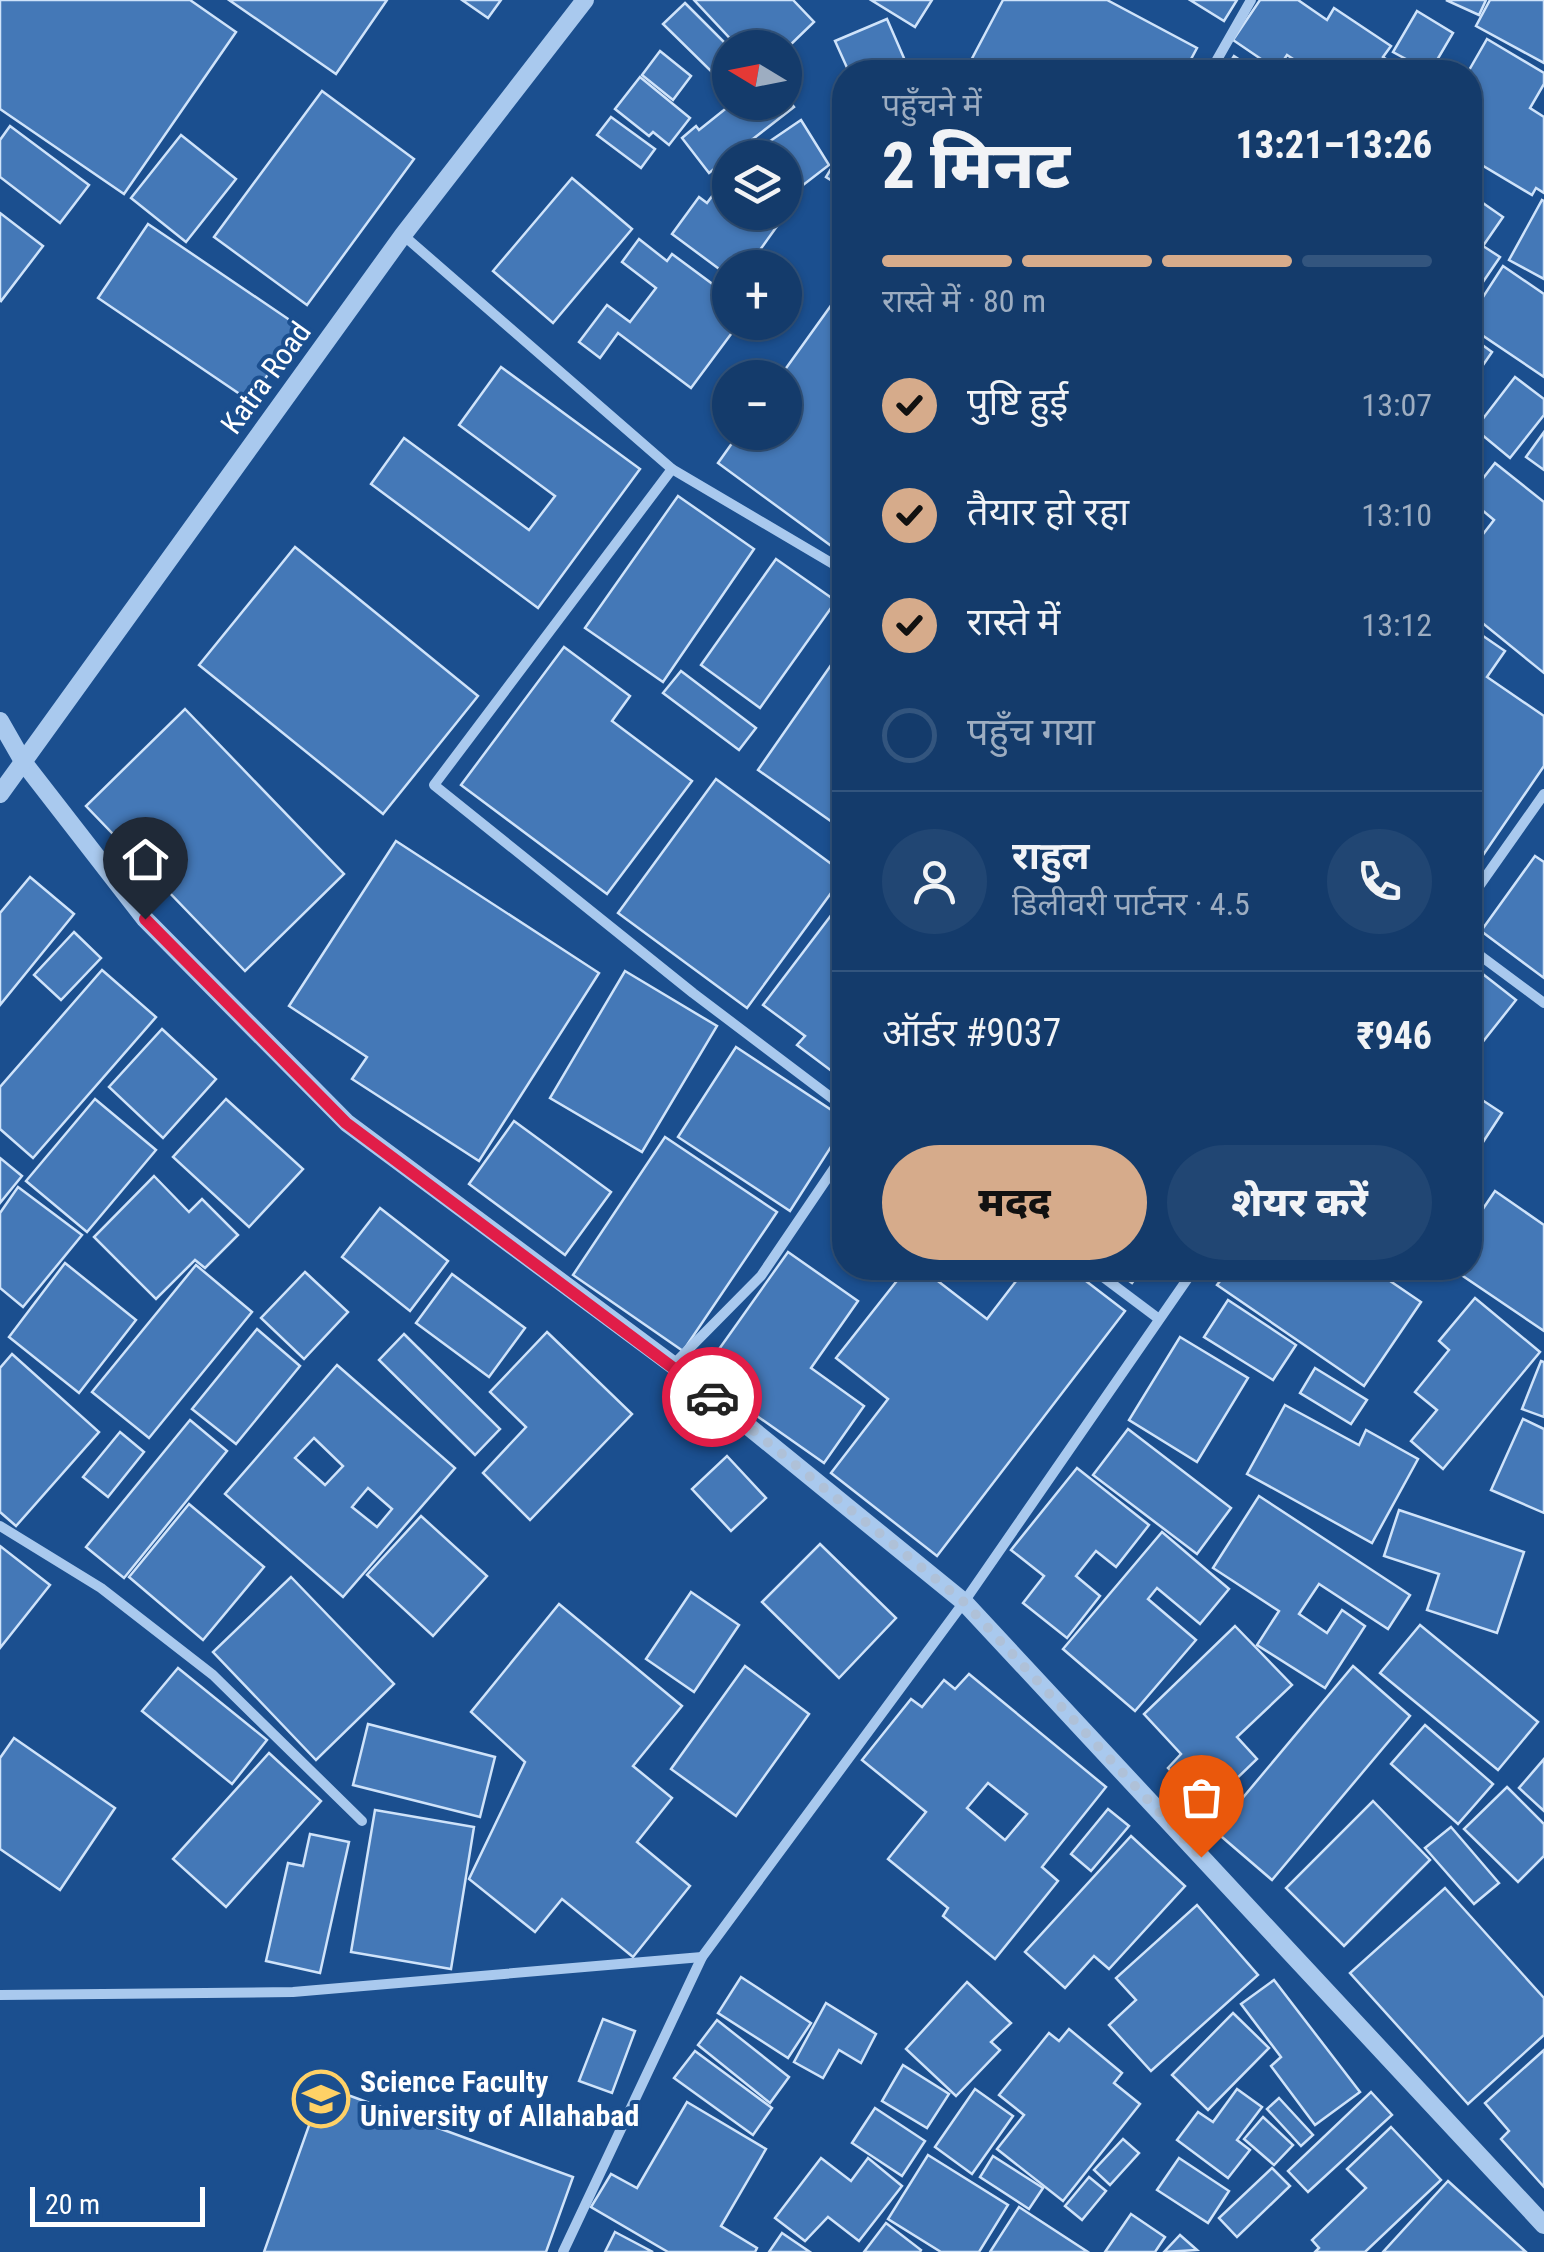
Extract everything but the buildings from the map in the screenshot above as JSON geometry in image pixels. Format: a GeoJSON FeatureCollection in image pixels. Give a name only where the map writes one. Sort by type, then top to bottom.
{"type":"FeatureCollection","features":[{"type":"Feature","properties":{"kind":"street","name":"Katra Road"},"geometry":{"type":"LineString","coordinates":[[0,794],[402,236],[585,0]]}},
{"type":"Feature","properties":{"kind":"street"},"geometry":{"type":"LineString","coordinates":[[1217,60],[1250,0]]}},
{"type":"Feature","properties":{"kind":"street"},"geometry":{"type":"LineString","coordinates":[[402,236],[672,469],[832,563]]}},
{"type":"Feature","properties":{"kind":"street"},"geometry":{"type":"LineString","coordinates":[[672,469],[434,785],[693,993],[832,1098]]}},
{"type":"Feature","properties":{"kind":"street"},"geometry":{"type":"LineString","coordinates":[[0,720],[24,763],[145,919],[346,1123],[673,1365],[964,1602],[1544,2225]]}},
{"type":"Feature","properties":{"kind":"street"},"geometry":{"type":"LineString","coordinates":[[1482,882],[1544,794]]}},
{"type":"Feature","properties":{"kind":"street"},"geometry":{"type":"LineString","coordinates":[[1482,957],[1544,1003]]}},
{"type":"Feature","properties":{"kind":"street"},"geometry":{"type":"LineString","coordinates":[[673,1365],[762,1276],[832,1171]]}},
{"type":"Feature","properties":{"kind":"street"},"geometry":{"type":"LineString","coordinates":[[1106,1280],[1160,1319]]}},
{"type":"Feature","properties":{"kind":"street"},"geometry":{"type":"LineString","coordinates":[[563,2252],[702,1958],[964,1602],[1187,1280]]}},
{"type":"Feature","properties":{"kind":"street"},"geometry":{"type":"LineString","coordinates":[[0,1526],[101,1588],[213,1674],[362,1822]]}},
{"type":"Feature","properties":{"kind":"street"},"geometry":{"type":"LineString","coordinates":[[0,1996],[292,1992],[702,1958]]}},
{"type":"Feature","properties":{"kind":"way so far"},"geometry":{"type":"LineString","coordinates":[[712,1397],[964,1602],[1201,1857]]}},
{"type":"Feature","properties":{"kind":"place","name":"Science Faculty University of Allahabad"},"geometry":{"type":"Point","coordinates":[321,2099]}},
{"type":"Feature","properties":{"kind":"route"},"geometry":{"type":"LineString","coordinates":[[145,919],[346,1123],[712,1397]]}}]}
